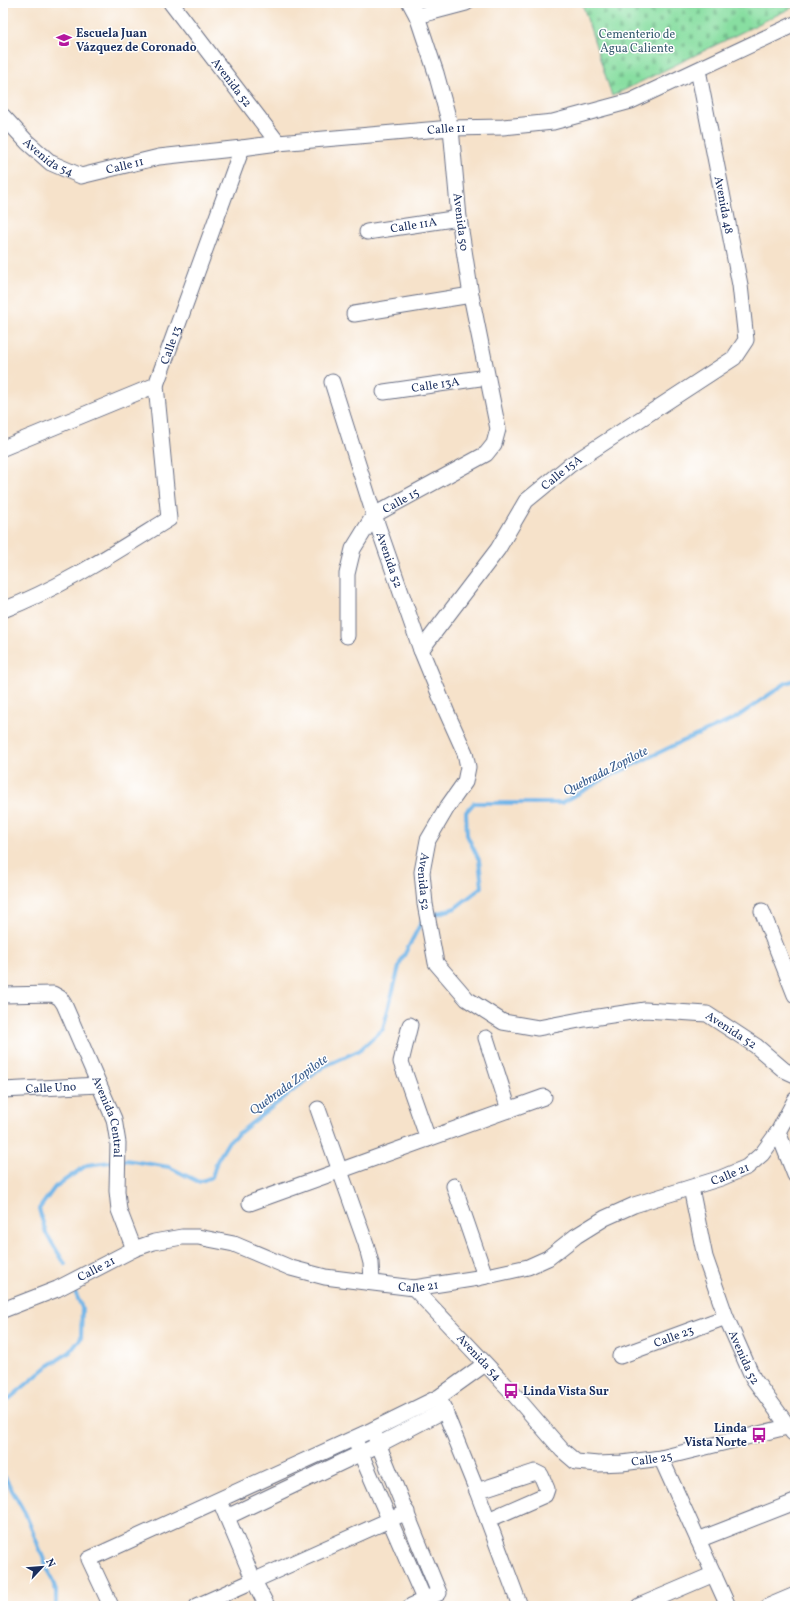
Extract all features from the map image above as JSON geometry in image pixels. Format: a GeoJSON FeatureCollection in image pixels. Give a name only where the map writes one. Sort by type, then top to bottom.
{"type":"FeatureCollection","features":[{"type":"Feature","properties":{"kind":"street","name":"Avenida 52"},"geometry":{"type":"LineString","coordinates":[[171,3],[278,143]]}},
{"type":"Feature","properties":{"kind":"street","name":"Avenida 50"},"geometry":{"type":"LineString","coordinates":[[410,3],[417,16],[436,73],[451,128],[459,218],[471,295],[498,429],[494,444]]}},
{"type":"Feature","properties":{"kind":"street"},"geometry":{"type":"LineString","coordinates":[[417,16],[466,3]]}},
{"type":"Feature","properties":{"kind":"street","name":"Calle 11"},"geometry":{"type":"LineString","coordinates":[[81,176],[159,156],[278,143],[451,128],[503,127],[553,122],[631,101],[795,24]]}},
{"type":"Feature","properties":{"kind":"street","name":"Avenida 48"},"geometry":{"type":"LineString","coordinates":[[698,70],[740,285],[746,340]]}},
{"type":"Feature","properties":{"kind":"street","name":"Avenida 54"},"geometry":{"type":"LineString","coordinates":[[3,116],[27,142],[51,163],[81,176]]}},
{"type":"Feature","properties":{"kind":"street","name":"Calle 13"},"geometry":{"type":"LineString","coordinates":[[156,385],[242,148]]}},
{"type":"Feature","properties":{"kind":"street","name":"Calle 11A"},"geometry":{"type":"LineString","coordinates":[[367,232],[459,218]]}},
{"type":"Feature","properties":{"kind":"street"},"geometry":{"type":"LineString","coordinates":[[354,314],[471,295]]}},
{"type":"Feature","properties":{"kind":"street","name":"Calle 15A"},"geometry":{"type":"LineString","coordinates":[[421,650],[498,549],[526,501],[570,465],[734,358],[746,340]]}},
{"type":"Feature","properties":{"kind":"street","name":"Calle 13A"},"geometry":{"type":"LineString","coordinates":[[384,392],[487,377]]}},
{"type":"Feature","properties":{"kind":"street","name":"Avenida 52"},"geometry":{"type":"LineString","coordinates":[[332,382],[374,515],[421,650],[447,713],[466,753],[468,767],[465,782],[448,806],[428,840],[422,872],[425,904],[436,963],[467,998],[504,1022],[538,1028],[645,1010],[707,1014],[756,1046],[784,1070],[795,1076]]}},
{"type":"Feature","properties":{"kind":"street"},"geometry":{"type":"LineString","coordinates":[[3,448],[156,385],[170,518],[97,564],[17,605],[3,610]]}},
{"type":"Feature","properties":{"kind":"street","name":"Calle 15"},"geometry":{"type":"LineString","coordinates":[[347,636],[347,574],[353,549],[374,515],[486,454],[494,444]]}},
{"type":"Feature","properties":{"kind":"street"},"geometry":{"type":"LineString","coordinates":[[762,911],[795,994]]}},
{"type":"Feature","properties":{"kind":"street","name":"Avenida Central"},"geometry":{"type":"LineString","coordinates":[[3,995],[53,994],[60,998],[64,1004],[114,1118],[118,1143],[117,1191],[119,1210],[134,1248]]}},
{"type":"Feature","properties":{"kind":"street"},"geometry":{"type":"LineString","coordinates":[[410,1025],[401,1062],[428,1139]]}},
{"type":"Feature","properties":{"kind":"street"},"geometry":{"type":"LineString","coordinates":[[486,1038],[509,1110]]}},
{"type":"Feature","properties":{"kind":"street","name":"Calle Uno"},"geometry":{"type":"LineString","coordinates":[[3,1090],[99,1085]]}},
{"type":"Feature","properties":{"kind":"street"},"geometry":{"type":"LineString","coordinates":[[250,1203],[544,1097]]}},
{"type":"Feature","properties":{"kind":"street","name":"Calle 21"},"geometry":{"type":"LineString","coordinates":[[3,1310],[57,1289],[134,1248],[154,1242],[182,1237],[198,1237],[234,1244],[291,1268],[325,1277],[414,1288],[528,1267],[548,1258],[576,1236],[605,1218],[634,1205],[721,1178],[747,1167],[762,1154],[778,1132],[795,1100]]}},
{"type":"Feature","properties":{"kind":"street"},"geometry":{"type":"LineString","coordinates":[[318,1109],[366,1244],[371,1263],[372,1282]]}},
{"type":"Feature","properties":{"kind":"street"},"geometry":{"type":"LineString","coordinates":[[778,1132],[795,1175]]}},
{"type":"Feature","properties":{"kind":"street"},"geometry":{"type":"LineString","coordinates":[[454,1186],[485,1276]]}},
{"type":"Feature","properties":{"kind":"street","name":"Avenida 52"},"geometry":{"type":"LineString","coordinates":[[691,1188],[705,1257],[726,1317],[752,1378],[793,1429]]}},
{"type":"Feature","properties":{"kind":"street","name":"Avenida 54"},"geometry":{"type":"LineString","coordinates":[[414,1288],[562,1450],[576,1462]]}},
{"type":"Feature","properties":{"kind":"street","name":"Calle 23"},"geometry":{"type":"LineString","coordinates":[[620,1356],[726,1317]]}},
{"type":"Feature","properties":{"kind":"street"},"geometry":{"type":"LineString","coordinates":[[228,1517],[378,1445],[442,1404],[485,1364]]}},
{"type":"Feature","properties":{"kind":"street"},"geometry":{"type":"LineString","coordinates":[[111,1606],[89,1559],[372,1430],[442,1404]]}},
{"type":"Feature","properties":{"kind":"street"},"geometry":{"type":"LineString","coordinates":[[442,1404],[477,1491],[520,1606]]}},
{"type":"Feature","properties":{"kind":"street","name":"Calle 25"},"geometry":{"type":"LineString","coordinates":[[576,1462],[616,1463],[661,1458],[793,1429]]}},
{"type":"Feature","properties":{"kind":"street"},"geometry":{"type":"LineString","coordinates":[[354,1438],[390,1520],[421,1604],[442,1600],[372,1430]]}},
{"type":"Feature","properties":{"kind":"street"},"geometry":{"type":"LineString","coordinates":[[661,1458],[728,1606]]}},
{"type":"Feature","properties":{"kind":"street"},"geometry":{"type":"LineString","coordinates":[[477,1491],[535,1472],[541,1475],[547,1490],[545,1495],[488,1520]]}},
{"type":"Feature","properties":{"kind":"street"},"geometry":{"type":"LineString","coordinates":[[220,1500],[254,1580],[267,1606]]}},
{"type":"Feature","properties":{"kind":"street"},"geometry":{"type":"LineString","coordinates":[[698,1540],[795,1502]]}},
{"type":"Feature","properties":{"kind":"street"},"geometry":{"type":"LineString","coordinates":[[197,1606],[406,1512]]}},
{"type":"Feature","properties":{"kind":"street"},"geometry":{"type":"LineString","coordinates":[[646,1605],[714,1574]]}},
{"type":"Feature","properties":{"kind":"street"},"geometry":{"type":"LineString","coordinates":[[769,1606],[795,1596]]}},
{"type":"Feature","properties":{"kind":"green space","name":"Cementerio de Agua Caliente"},"geometry":{"type":"Polygon","coordinates":[[[582,3],[795,3],[795,6],[612,96],[582,3]]]}},
{"type":"Feature","properties":{"kind":"waterway","name":"Quebrada Zopilote"},"geometry":{"type":"LineString","coordinates":[[430,916],[455,908],[482,887],[479,860],[467,835],[466,812],[474,803],[562,803],[602,780],[681,742],[734,719],[786,683],[795,680]]}},
{"type":"Feature","properties":{"kind":"waterway","name":"Quebrada Zopilote"},"geometry":{"type":"LineString","coordinates":[[65,1264],[46,1233],[39,1209],[55,1187],[87,1165],[126,1160],[169,1167],[199,1182],[212,1177],[217,1161],[229,1141],[323,1067],[360,1050],[383,1029],[400,963],[423,919]]}},
{"type":"Feature","properties":{"kind":"waterway"},"geometry":{"type":"LineString","coordinates":[[3,1404],[48,1366],[70,1352],[81,1338],[82,1308],[75,1292]]}},
{"type":"Feature","properties":{"kind":"waterway"},"geometry":{"type":"LineString","coordinates":[[3,1474],[26,1515],[56,1590],[56,1606]]}},
{"type":"Feature","properties":{"kind":"place","name":"Escuela Juan Vázquez de Coronado"},"geometry":{"type":"Point","coordinates":[64,40]}},
{"type":"Feature","properties":{"kind":"place","name":"Linda Vista Sur"},"geometry":{"type":"Point","coordinates":[511,1391]}},
{"type":"Feature","properties":{"kind":"place","name":"Linda Vista Norte"},"geometry":{"type":"Point","coordinates":[759,1435]}}]}
